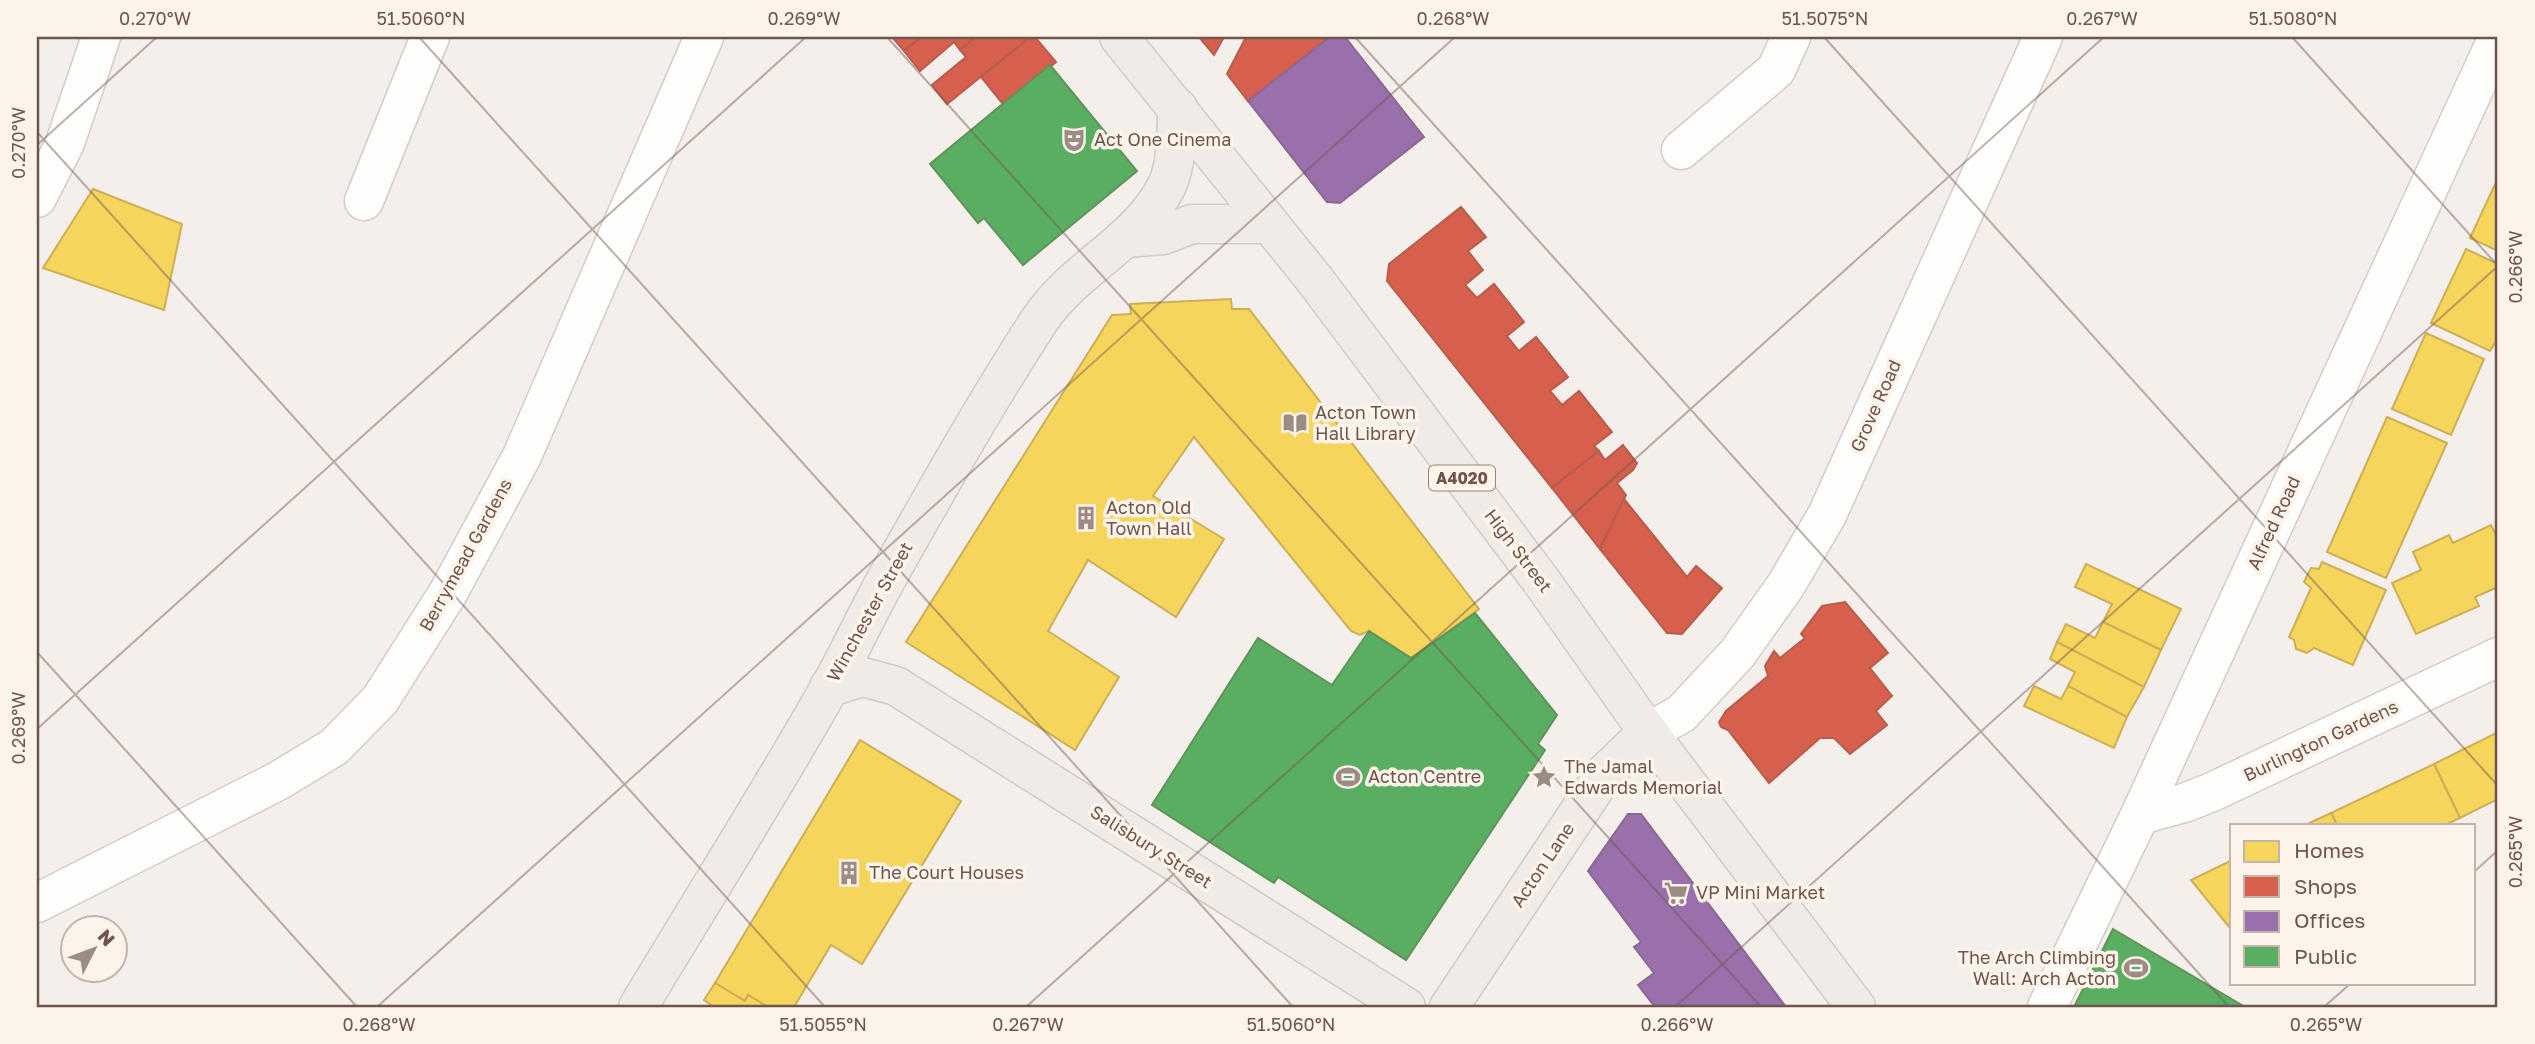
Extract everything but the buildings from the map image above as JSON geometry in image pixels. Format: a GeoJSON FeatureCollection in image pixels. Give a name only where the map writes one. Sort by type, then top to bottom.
{"type":"FeatureCollection","features":[{"type":"Feature","properties":{"kind":"main road","name":"High Street"},"geometry":{"type":"LineString","coordinates":[[1119,37],[1225,165],[1268,224],[1315,280],[1542,582],[1648,732],[1856,1007]]}},
{"type":"Feature","properties":{"kind":"main road","name":"Winchester Street"},"geometry":{"type":"LineString","coordinates":[[638,1007],[829,687],[872,607],[1041,318],[1072,282],[1126,238],[1149,215],[1166,188],[1172,166],[1178,108]]}},
{"type":"Feature","properties":{"kind":"main road"},"geometry":{"type":"LineString","coordinates":[[1126,238],[1163,235],[1192,224],[1268,224]]}},
{"type":"Feature","properties":{"kind":"main road","name":"Salisbury Street"},"geometry":{"type":"LineString","coordinates":[[872,607],[867,645],[897,685]]}},
{"type":"Feature","properties":{"kind":"main road","name":"Salisbury Street"},"geometry":{"type":"LineString","coordinates":[[829,687],[863,677],[897,685],[1406,1007]]}},
{"type":"Feature","properties":{"kind":"main road","name":"Acton Lane"},"geometry":{"type":"LineString","coordinates":[[1448,1007],[1605,773],[1648,732]]}},
{"type":"Feature","properties":{"kind":"street"},"geometry":{"type":"LineString","coordinates":[[37,198],[65,143],[100,37]]}},
{"type":"Feature","properties":{"kind":"street"},"geometry":{"type":"LineString","coordinates":[[363,201],[430,37]]}},
{"type":"Feature","properties":{"kind":"street","name":"Berrymead Gardens"},"geometry":{"type":"LineString","coordinates":[[37,903],[278,781],[334,747],[380,700],[448,593],[522,456],[704,37]]}},
{"type":"Feature","properties":{"kind":"street"},"geometry":{"type":"LineString","coordinates":[[1681,150],[1776,70],[1791,37]]}},
{"type":"Feature","properties":{"kind":"street","name":"Grove Road"},"geometry":{"type":"LineString","coordinates":[[1648,732],[1681,714],[1737,654],[1786,585],[1827,514],[2043,37]]}},
{"type":"Feature","properties":{"kind":"street","name":"Alfred Road"},"geometry":{"type":"LineString","coordinates":[[2046,1007],[2140,815],[2498,37]]}},
{"type":"Feature","properties":{"kind":"street","name":"Burlington Gardens"},"geometry":{"type":"LineString","coordinates":[[2140,815],[2212,792],[2498,657]]}},
{"type":"Feature","properties":{"kind":"place","name":"Act One Cinema"},"geometry":{"type":"Point","coordinates":[1074,140]}},
{"type":"Feature","properties":{"kind":"place","name":"Acton Town Hall Library"},"geometry":{"type":"Point","coordinates":[1295,423]}},
{"type":"Feature","properties":{"kind":"place","name":"Acton Old Town Hall"},"geometry":{"type":"Point","coordinates":[1086,518]}},
{"type":"Feature","properties":{"kind":"place","name":"Acton Centre"},"geometry":{"type":"Point","coordinates":[1348,777]}},
{"type":"Feature","properties":{"kind":"place","name":"The Jamal Edwards Memorial"},"geometry":{"type":"Point","coordinates":[1544,777]}},
{"type":"Feature","properties":{"kind":"place","name":"The Court Houses"},"geometry":{"type":"Point","coordinates":[849,873]}},
{"type":"Feature","properties":{"kind":"place","name":"VP Mini Market"},"geometry":{"type":"Point","coordinates":[1676,893]}},
{"type":"Feature","properties":{"kind":"place","name":"The Arch Climbing Wall: Arch Acton"},"geometry":{"type":"Point","coordinates":[2136,968]}}]}
